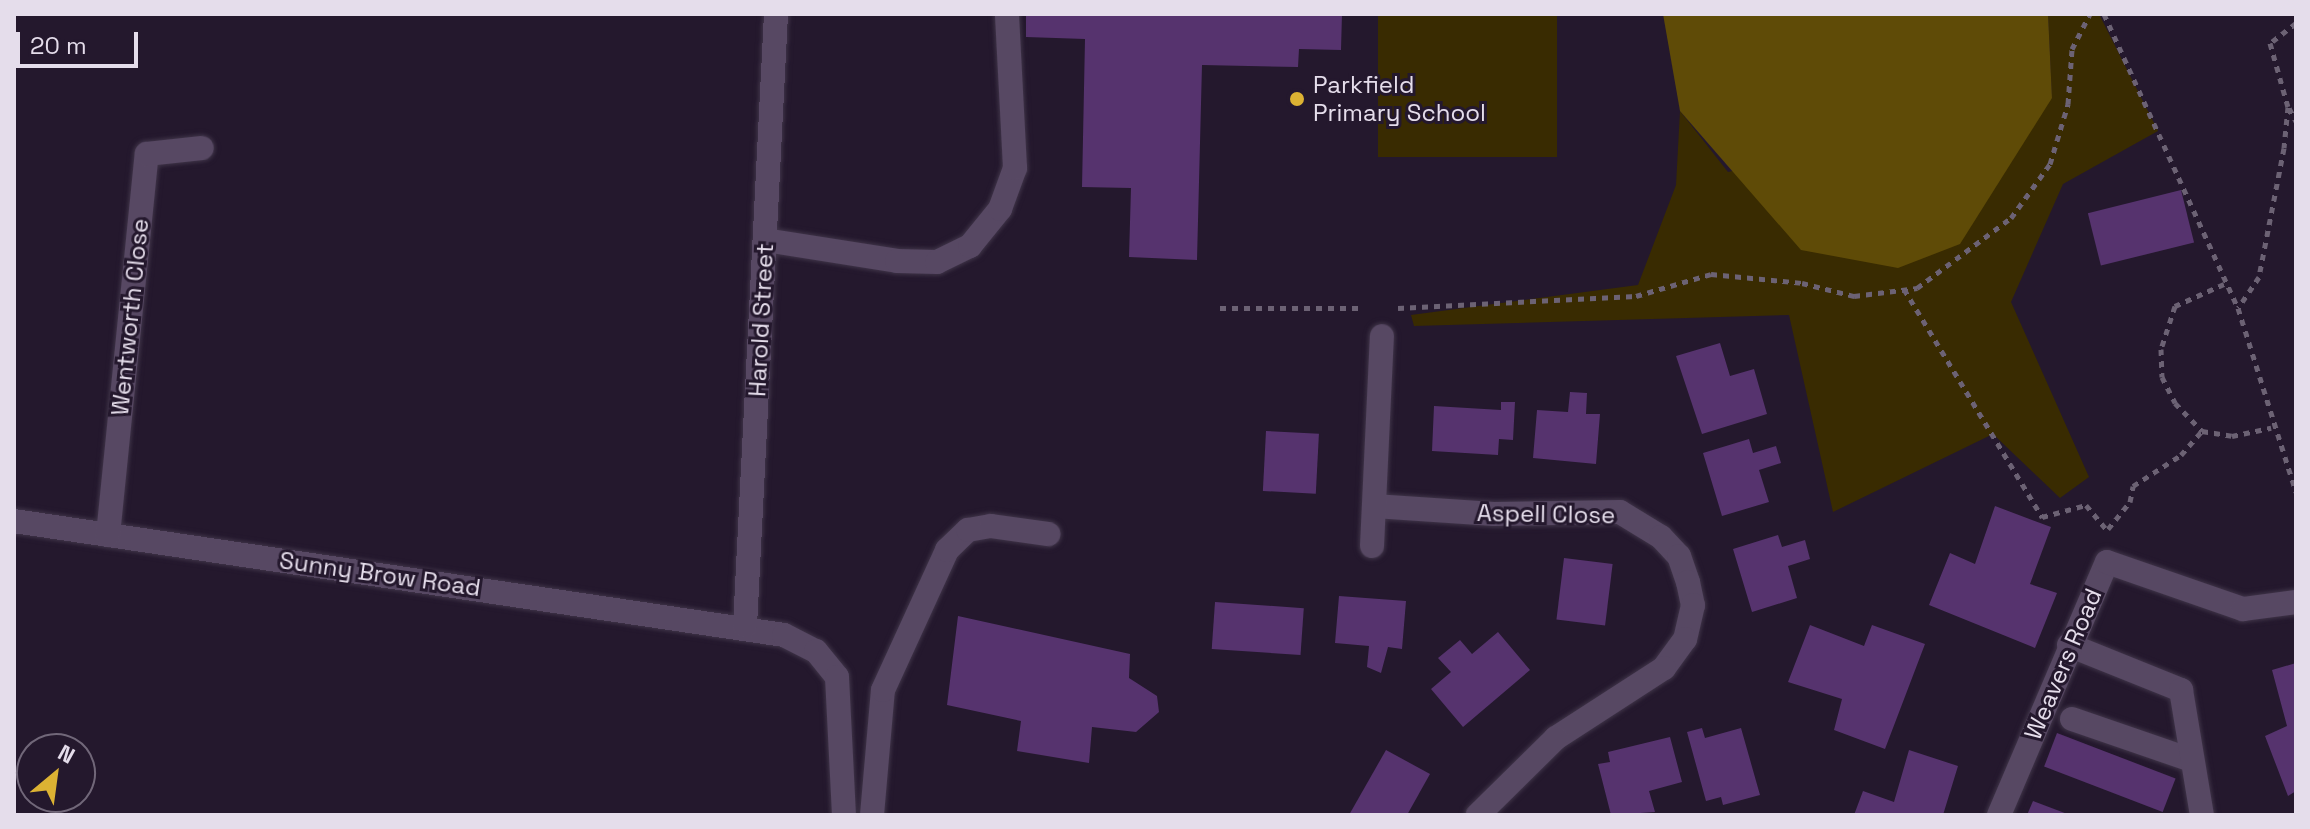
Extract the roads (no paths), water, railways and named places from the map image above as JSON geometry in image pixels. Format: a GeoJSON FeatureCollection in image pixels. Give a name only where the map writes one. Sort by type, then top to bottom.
{"type":"FeatureCollection","features":[{"type":"Feature","properties":{"kind":"street","name":"Harold Street"},"geometry":{"type":"LineString","coordinates":[[745,626],[776,14]]}},
{"type":"Feature","properties":{"kind":"street"},"geometry":{"type":"LineString","coordinates":[[765,240],[897,261],[937,262],[970,246],[1000,209],[1015,168],[1007,14]]}},
{"type":"Feature","properties":{"kind":"street","name":"Wentworth Close"},"geometry":{"type":"LineString","coordinates":[[108,535],[147,154],[202,148]]}},
{"type":"Feature","properties":{"kind":"street"},"geometry":{"type":"LineString","coordinates":[[1372,546],[1382,336]]}},
{"type":"Feature","properties":{"kind":"street","name":"Aspell Close"},"geometry":{"type":"LineString","coordinates":[[1374,506],[1494,514],[1620,512],[1670,546],[1688,582],[1688,630],[1664,668],[1556,738],[1478,815]]}},
{"type":"Feature","properties":{"kind":"street","name":"Sunny Brow Road"},"geometry":{"type":"LineString","coordinates":[[14,521],[745,626],[805,645],[834,669],[844,815]]}},
{"type":"Feature","properties":{"kind":"street"},"geometry":{"type":"LineString","coordinates":[[872,815],[883,690],[947,550],[968,530],[991,526],[1048,534]]}},
{"type":"Feature","properties":{"kind":"street","name":"Weavers Road"},"geometry":{"type":"LineString","coordinates":[[1999,815],[2107,562],[2243,609],[2296,602]]}},
{"type":"Feature","properties":{"kind":"street"},"geometry":{"type":"LineString","coordinates":[[2069,645],[2181,690],[2202,815]]}},
{"type":"Feature","properties":{"kind":"street"},"geometry":{"type":"LineString","coordinates":[[2072,719],[2191,760]]}},
{"type":"Feature","properties":{"kind":"place","name":"Parkfield Primary School"},"geometry":{"type":"Point","coordinates":[1297,99]}}]}
